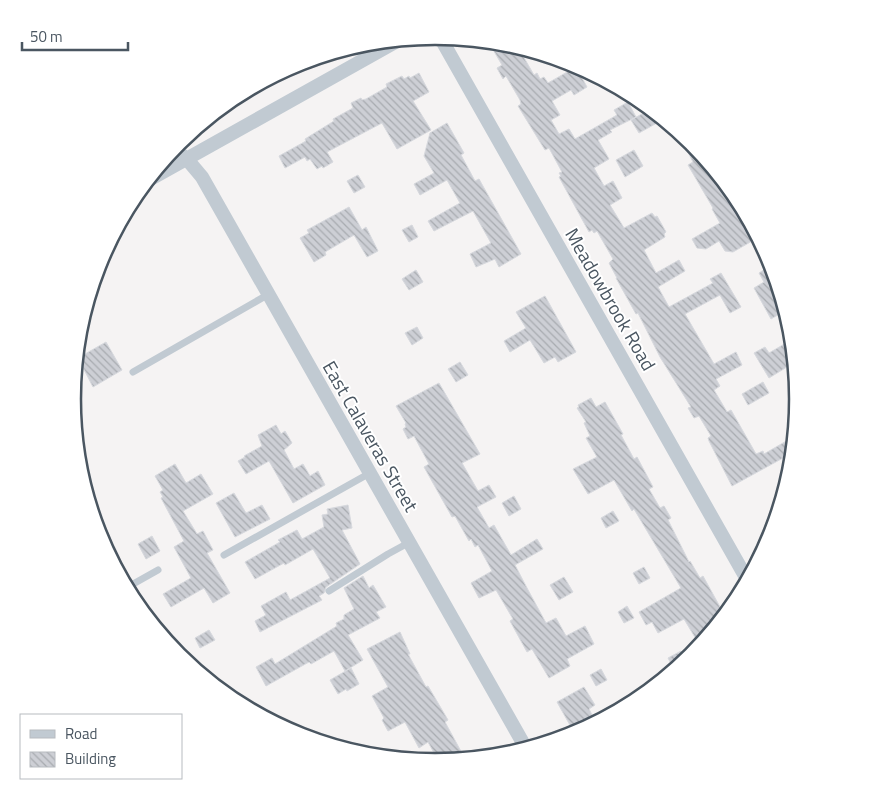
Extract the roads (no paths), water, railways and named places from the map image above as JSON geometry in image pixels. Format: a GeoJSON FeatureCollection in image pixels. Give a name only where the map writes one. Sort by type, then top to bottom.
{"type":"FeatureCollection","features":[{"type":"Feature","properties":{"kind":"street","name":"Meadowbrook Road"},"geometry":{"type":"LineString","coordinates":[[445,45],[744,574]]}},
{"type":"Feature","properties":{"kind":"street"},"geometry":{"type":"LineString","coordinates":[[166,170],[384,49]]}},
{"type":"Feature","properties":{"kind":"street","name":"East Calaveras Street"},"geometry":{"type":"LineString","coordinates":[[180,154],[198,170],[523,743]]}},
{"type":"Feature","properties":{"kind":"lane"},"geometry":{"type":"LineString","coordinates":[[133,372],[269,294]]}},
{"type":"Feature","properties":{"kind":"lane"},"geometry":{"type":"LineString","coordinates":[[224,555],[371,473]]}},
{"type":"Feature","properties":{"kind":"lane"},"geometry":{"type":"LineString","coordinates":[[329,591],[410,542]]}},
{"type":"Feature","properties":{"kind":"lane"},"geometry":{"type":"LineString","coordinates":[[133,584],[158,570]]}}]}
